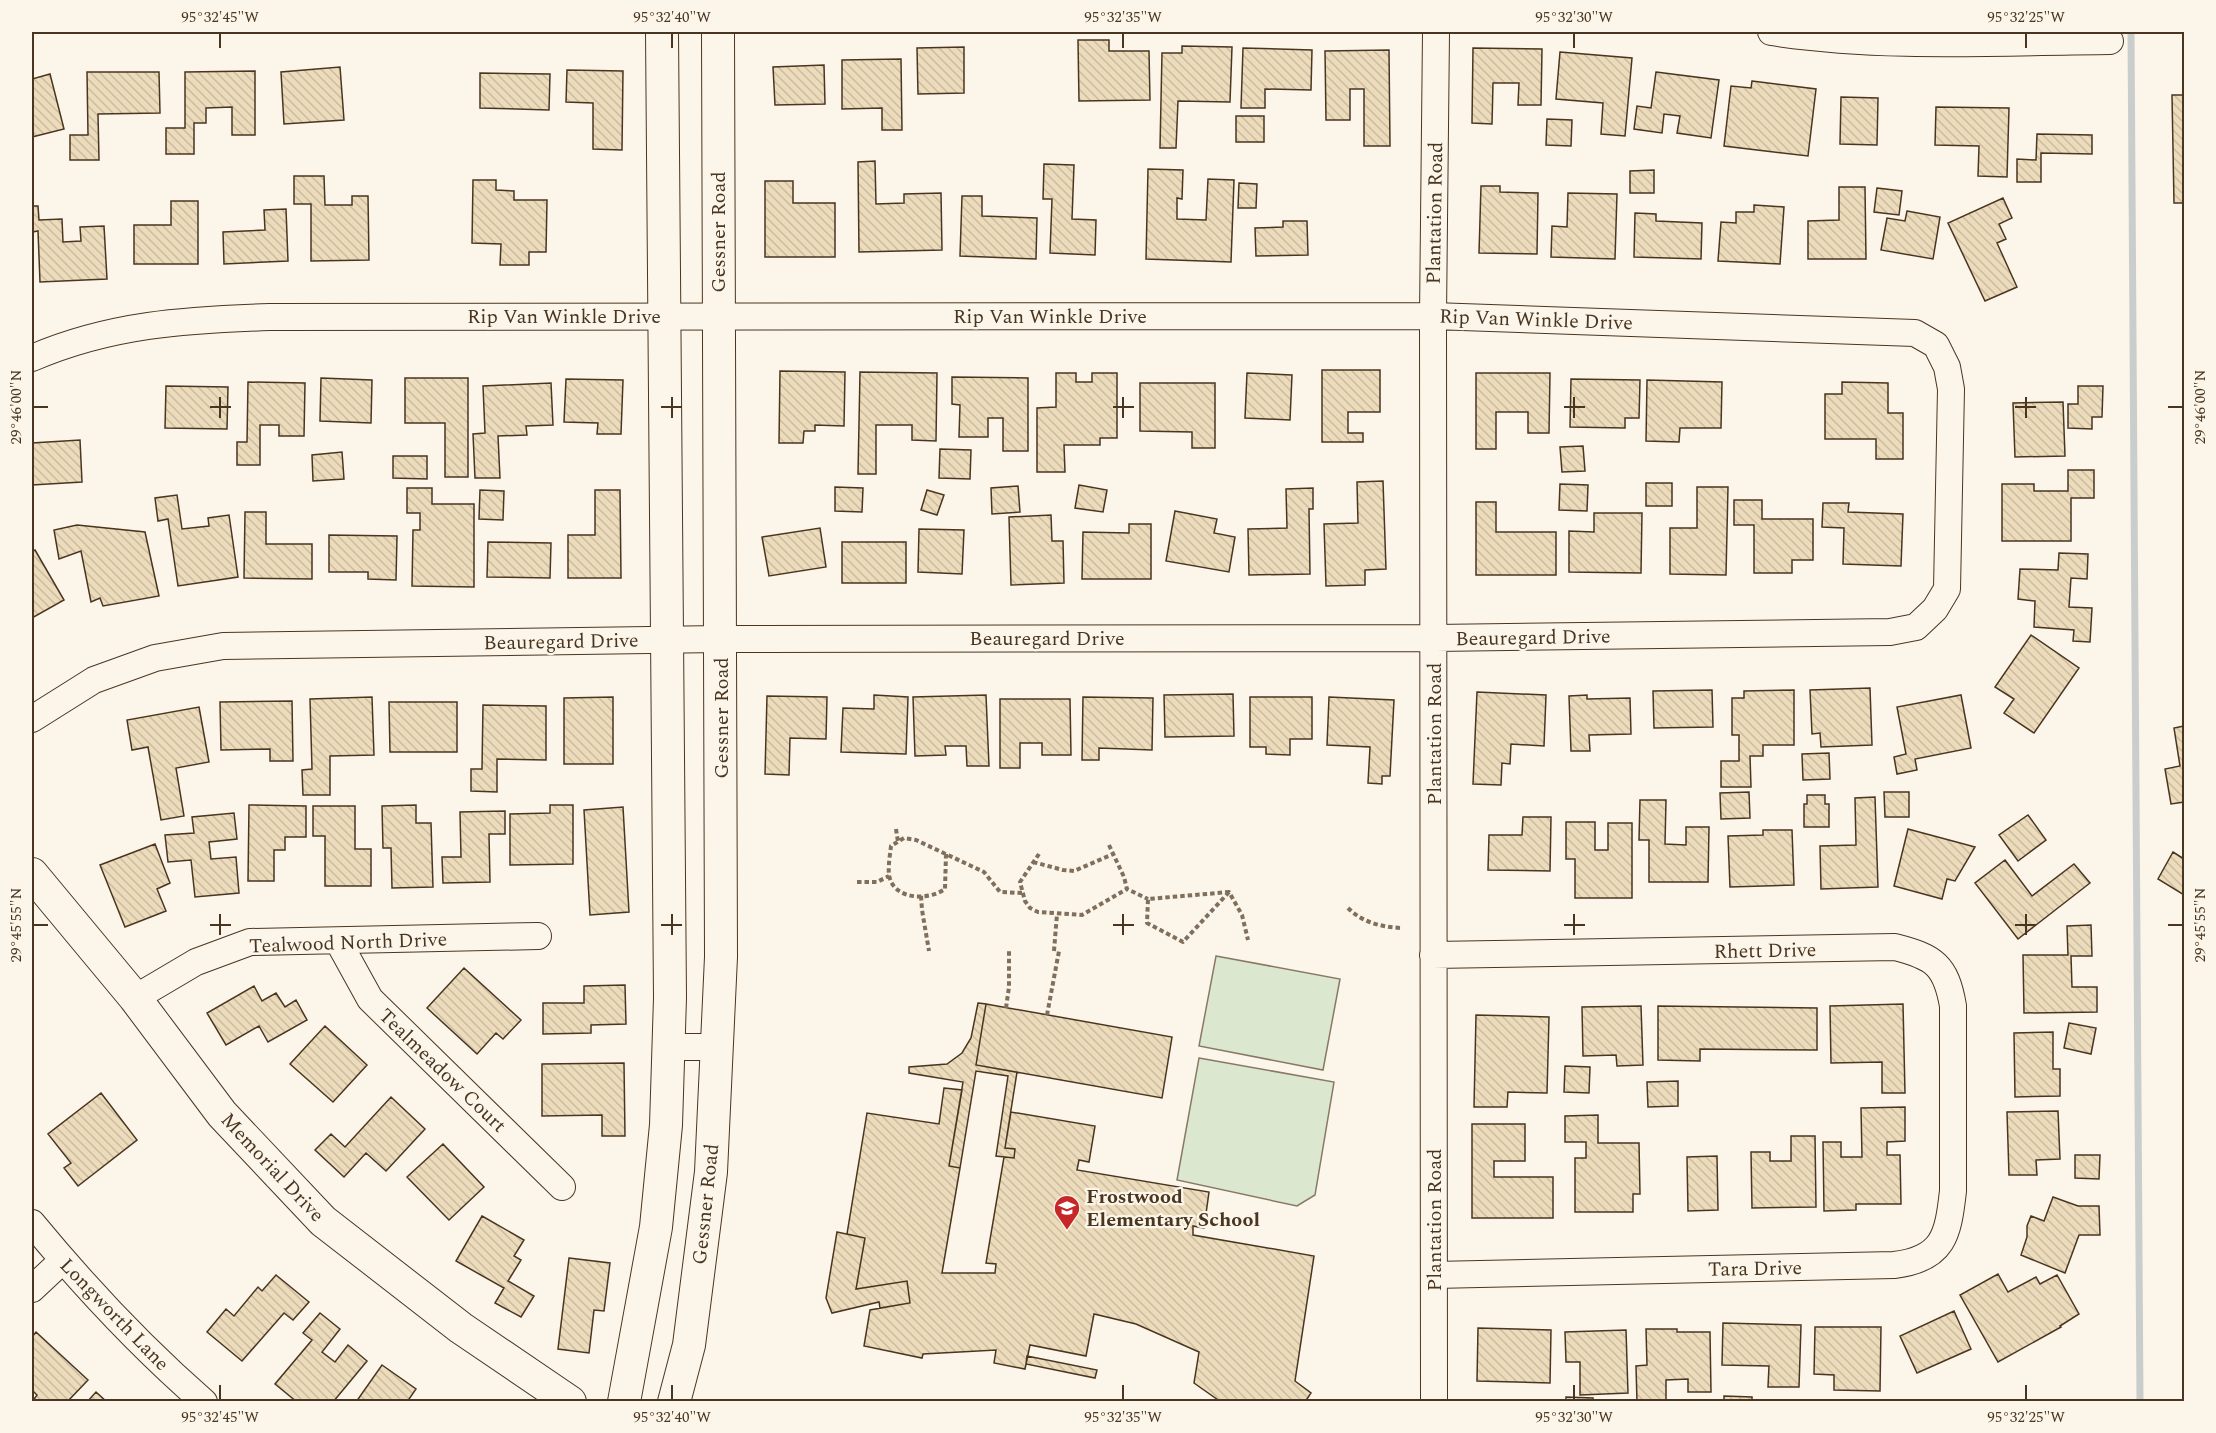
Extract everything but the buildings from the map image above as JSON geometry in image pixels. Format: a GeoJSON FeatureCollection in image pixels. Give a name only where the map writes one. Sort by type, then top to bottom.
{"type":"FeatureCollection","features":[{"type":"Feature","properties":{"kind":"main road"},"geometry":{"type":"LineString","coordinates":[[624,1401],[656,1227],[666,1125],[670,987],[662,32]]}},
{"type":"Feature","properties":{"kind":"main road","name":"Gessner Road"},"geometry":{"type":"LineString","coordinates":[[674,1401],[689,1345],[711,1172],[721,957],[718,32]]}},
{"type":"Feature","properties":{"kind":"main road","name":"Memorial Drive"},"geometry":{"type":"LineString","coordinates":[[32,874],[135,999],[222,1114],[323,1221],[461,1328],[570,1401]]}},
{"type":"Feature","properties":{"kind":"street","name":"Plantation Road"},"geometry":{"type":"LineString","coordinates":[[1434,1401],[1433,316],[1436,32]]}},
{"type":"Feature","properties":{"kind":"street"},"geometry":{"type":"LineString","coordinates":[[1771,32],[1818,39],[1905,43],[2110,41]]}},
{"type":"Feature","properties":{"kind":"street","name":"Rip Van Winkle Drive"},"geometry":{"type":"LineString","coordinates":[[32,358],[65,344],[122,330],[191,320],[270,317],[1433,316],[1885,330],[1915,333],[1936,345],[1947,367],[1951,389],[1949,477]]}},
{"type":"Feature","properties":{"kind":"street","name":"Beauregard Drive"},"geometry":{"type":"LineString","coordinates":[[32,719],[94,680],[155,658],[223,646],[667,639],[1435,638],[1890,632],[1916,627],[1935,609],[1947,589],[1949,477]]}},
{"type":"Feature","properties":{"kind":"street","name":"Tealwood North Drive"},"geometry":{"type":"LineString","coordinates":[[135,999],[196,962],[250,942],[538,936]]}},
{"type":"Feature","properties":{"kind":"street","name":"Tealmeadow Court"},"geometry":{"type":"LineString","coordinates":[[338,941],[370,999],[562,1187]]}},
{"type":"Feature","properties":{"kind":"street","name":"Rhett Drive"},"geometry":{"type":"LineString","coordinates":[[1433,955],[1895,947],[1919,953],[1938,965],[1950,986],[1953,1006],[1953,1117]]}},
{"type":"Feature","properties":{"kind":"street"},"geometry":{"type":"LineString","coordinates":[[668,1047],[718,1047]]}},
{"type":"Feature","properties":{"kind":"street","name":"Tara Drive"},"geometry":{"type":"LineString","coordinates":[[1434,1275],[1913,1262],[1935,1250],[1946,1235],[1953,1191],[1953,1117]]}},
{"type":"Feature","properties":{"kind":"street","name":"Longworth Lane"},"geometry":{"type":"LineString","coordinates":[[32,1222],[63,1260],[169,1371],[204,1401]]}},
{"type":"Feature","properties":{"kind":"street"},"geometry":{"type":"LineString","coordinates":[[32,1289],[63,1260]]}},
{"type":"Feature","properties":{"kind":"path"},"geometry":{"type":"LineString","coordinates":[[896,829],[898,842]]}},
{"type":"Feature","properties":{"kind":"path"},"geometry":{"type":"LineString","coordinates":[[946,854],[945,889],[936,896],[908,895],[895,889],[889,876],[891,846],[904,838],[916,840],[946,854],[984,872],[1000,892],[1023,893]]}},
{"type":"Feature","properties":{"kind":"path"},"geometry":{"type":"LineString","coordinates":[[1109,845],[1127,889]]}},
{"type":"Feature","properties":{"kind":"path"},"geometry":{"type":"LineString","coordinates":[[1039,854],[1020,882],[1030,908],[1038,912],[1082,915],[1127,889]]}},
{"type":"Feature","properties":{"kind":"path"},"geometry":{"type":"LineString","coordinates":[[1034,862],[1074,871],[1113,854]]}},
{"type":"Feature","properties":{"kind":"path"},"geometry":{"type":"LineString","coordinates":[[857,882],[877,882],[889,876]]}},
{"type":"Feature","properties":{"kind":"path"},"geometry":{"type":"LineString","coordinates":[[1127,889],[1148,899],[1229,892]]}},
{"type":"Feature","properties":{"kind":"path"},"geometry":{"type":"LineString","coordinates":[[1148,899],[1147,923],[1183,942],[1229,892]]}},
{"type":"Feature","properties":{"kind":"path"},"geometry":{"type":"LineString","coordinates":[[1229,892],[1242,915],[1248,940]]}},
{"type":"Feature","properties":{"kind":"path"},"geometry":{"type":"LineString","coordinates":[[921,896],[929,951]]}},
{"type":"Feature","properties":{"kind":"path"},"geometry":{"type":"LineString","coordinates":[[1348,908],[1354,915],[1378,926],[1402,928]]}},
{"type":"Feature","properties":{"kind":"path"},"geometry":{"type":"LineString","coordinates":[[1047,1015],[1056,951],[1057,914]]}},
{"type":"Feature","properties":{"kind":"path"},"geometry":{"type":"LineString","coordinates":[[1006,1008],[1009,987],[1009,951]]}},
{"type":"Feature","properties":{"kind":"green space"},"geometry":{"type":"Polygon","coordinates":[[[1216,956],[1340,979],[1323,1070],[1199,1046],[1216,956]]]}},
{"type":"Feature","properties":{"kind":"green space"},"geometry":{"type":"Polygon","coordinates":[[[1199,1058],[1334,1082],[1315,1195],[1297,1206],[1177,1180],[1199,1058]]]}},
{"type":"Feature","properties":{"kind":"waterway"},"geometry":{"type":"LineString","coordinates":[[2131,32],[2140,1402]]}},
{"type":"Feature","properties":{"kind":"place","name":"Frostwood Elementary School"},"geometry":{"type":"Point","coordinates":[1067,1231]}}]}
